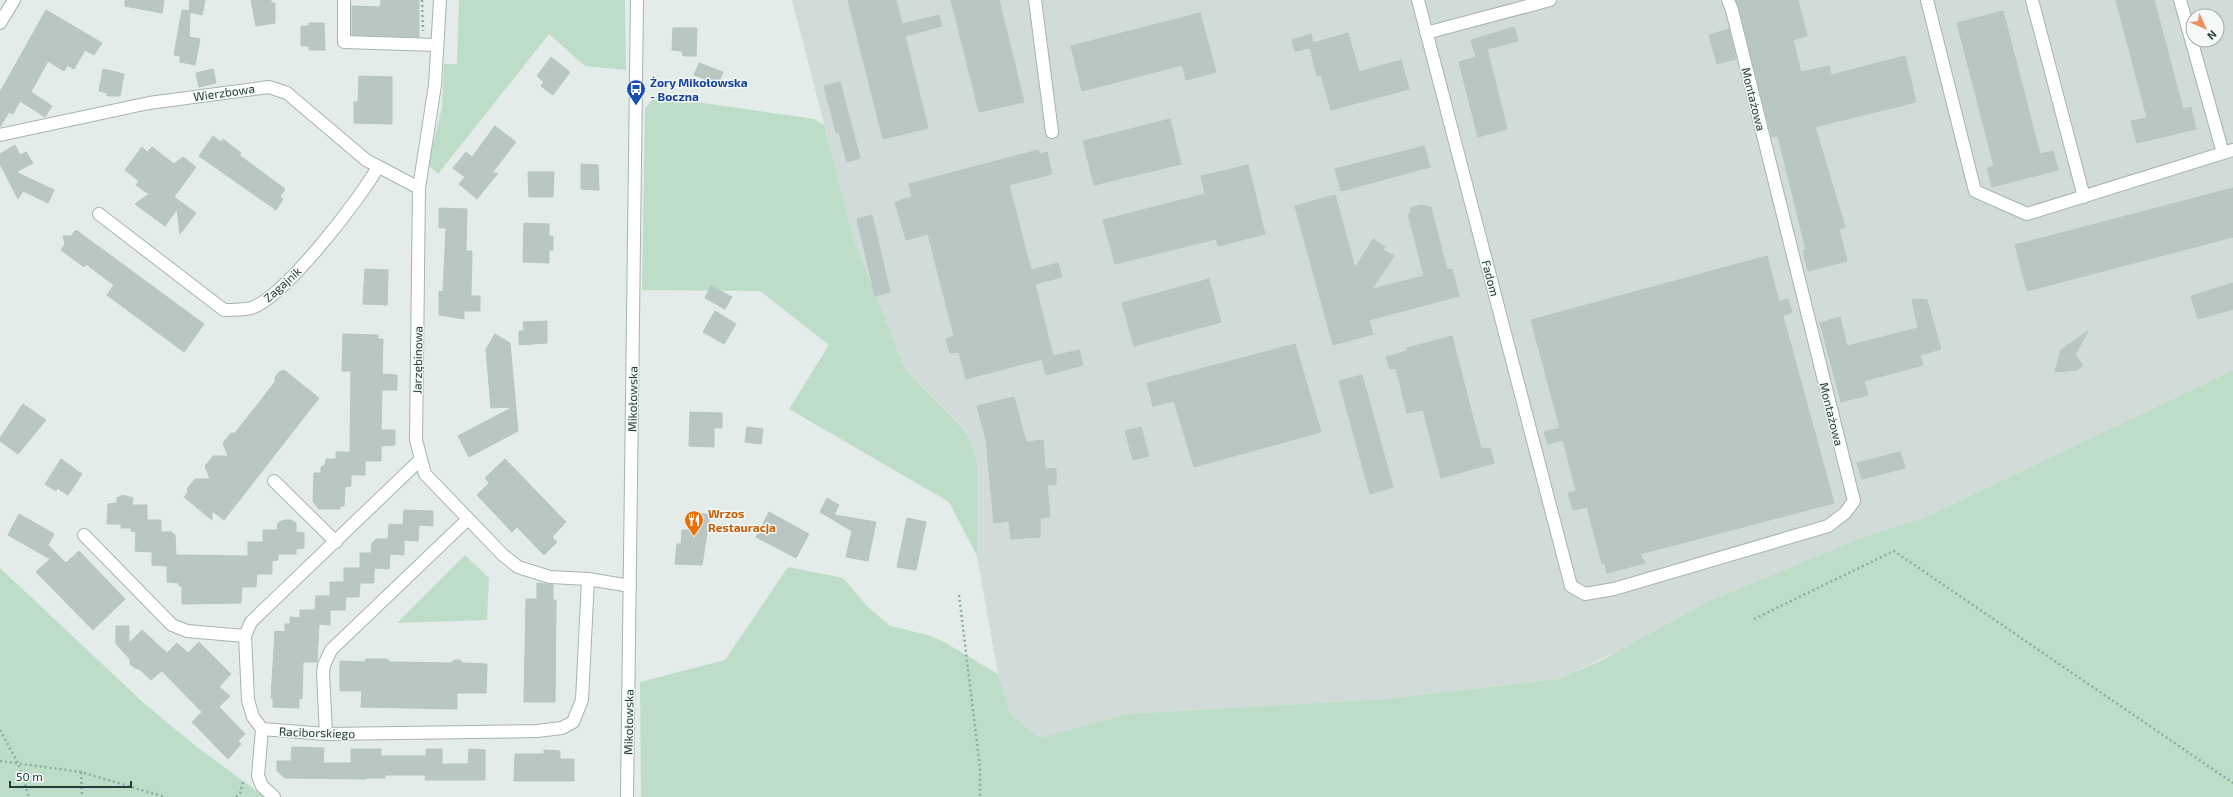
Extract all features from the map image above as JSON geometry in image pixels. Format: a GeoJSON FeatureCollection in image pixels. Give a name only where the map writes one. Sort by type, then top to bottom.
{"type":"FeatureCollection","features":[{"type":"Feature","properties":{"kind":"street"},"geometry":{"type":"LineString","coordinates":[[0,23],[14,0]]}},
{"type":"Feature","properties":{"kind":"street"},"geometry":{"type":"LineString","coordinates":[[344,0],[344,42],[438,45]]}},
{"type":"Feature","properties":{"kind":"street","name":"Jarzębinowa"},"geometry":{"type":"LineString","coordinates":[[440,0],[435,85],[419,188],[416,440],[425,474],[503,555],[518,567],[550,577],[588,579],[630,586]]}},
{"type":"Feature","properties":{"kind":"street","name":"Mikołowska"},"geometry":{"type":"LineString","coordinates":[[627,797],[637,0]]}},
{"type":"Feature","properties":{"kind":"street"},"geometry":{"type":"LineString","coordinates":[[1035,0],[1052,132]]}},
{"type":"Feature","properties":{"kind":"street","name":"Fadom"},"geometry":{"type":"LineString","coordinates":[[1418,0],[1563,556]]}},
{"type":"Feature","properties":{"kind":"street"},"geometry":{"type":"LineString","coordinates":[[1426,33],[1550,0]]}},
{"type":"Feature","properties":{"kind":"street","name":"Montażowa"},"geometry":{"type":"LineString","coordinates":[[1563,556],[1571,586],[1585,594],[1614,589],[1828,526],[1845,513],[1854,501],[1732,10],[1728,0]]}},
{"type":"Feature","properties":{"kind":"street"},"geometry":{"type":"LineString","coordinates":[[1927,0],[1975,191],[2027,214],[2228,151],[2180,0]]}},
{"type":"Feature","properties":{"kind":"street"},"geometry":{"type":"LineString","coordinates":[[2032,0],[2084,196]]}},
{"type":"Feature","properties":{"kind":"street","name":"Wierzbowa"},"geometry":{"type":"LineString","coordinates":[[0,136],[149,103],[269,87],[287,93],[330,131],[378,167],[419,188]]}},
{"type":"Feature","properties":{"kind":"street","name":"Zagajnik"},"geometry":{"type":"LineString","coordinates":[[99,214],[224,310],[251,308],[266,300],[302,267],[365,189],[378,167]]}},
{"type":"Feature","properties":{"kind":"street"},"geometry":{"type":"LineString","coordinates":[[84,535],[172,625],[187,631],[245,636],[252,622],[421,459]]}},
{"type":"Feature","properties":{"kind":"street"},"geometry":{"type":"LineString","coordinates":[[274,481],[336,542]]}},
{"type":"Feature","properties":{"kind":"street"},"geometry":{"type":"LineString","coordinates":[[326,734],[324,665],[331,650],[468,519]]}},
{"type":"Feature","properties":{"kind":"street","name":"Raciborskiego"},"geometry":{"type":"LineString","coordinates":[[245,636],[248,700],[253,717],[262,729],[326,734],[536,731],[562,728],[573,722],[582,700],[588,579]]}},
{"type":"Feature","properties":{"kind":"street"},"geometry":{"type":"LineString","coordinates":[[262,729],[258,776],[262,786],[274,797]]}},
{"type":"Feature","properties":{"kind":"path"},"geometry":{"type":"LineString","coordinates":[[422,0],[423,44]]}},
{"type":"Feature","properties":{"kind":"path"},"geometry":{"type":"LineString","coordinates":[[1754,619],[1894,551],[2233,783]]}},
{"type":"Feature","properties":{"kind":"path"},"geometry":{"type":"LineString","coordinates":[[959,595],[980,768],[980,797]]}},
{"type":"Feature","properties":{"kind":"path"},"geometry":{"type":"LineString","coordinates":[[0,730],[18,763],[29,797]]}},
{"type":"Feature","properties":{"kind":"path"},"geometry":{"type":"LineString","coordinates":[[0,761],[81,772],[165,797]]}},
{"type":"Feature","properties":{"kind":"path"},"geometry":{"type":"LineString","coordinates":[[81,772],[82,797]]}},
{"type":"Feature","properties":{"kind":"shaded area"},"geometry":{"type":"Polygon","coordinates":[[[792,0],[2233,0],[2233,370],[1926,517],[1869,535],[1558,679],[1384,699],[1126,714],[1040,738],[1011,715],[998,674],[977,556],[977,461],[968,433],[905,369],[854,240],[792,0]]]}},
{"type":"Feature","properties":{"kind":"green space"},"geometry":{"type":"Polygon","coordinates":[[[459,0],[625,0],[626,70],[585,66],[549,34],[438,174],[428,165],[442,107],[444,64],[457,64],[459,0]]]}},
{"type":"Feature","properties":{"kind":"green space"},"geometry":{"type":"Polygon","coordinates":[[[655,96],[814,119],[824,125],[854,240],[905,369],[968,434],[977,461],[977,556],[949,502],[789,409],[829,345],[760,291],[642,290],[645,109],[655,96]]]}},
{"type":"Feature","properties":{"kind":"green space"},"geometry":{"type":"Polygon","coordinates":[[[2233,370],[2233,797],[641,797],[640,682],[725,660],[788,567],[843,578],[868,607],[890,626],[928,635],[944,642],[998,674],[1011,715],[1040,738],[1126,714],[1384,699],[1558,679],[1600,661],[1708,602],[1869,535],[1926,517],[2233,370]]]}},
{"type":"Feature","properties":{"kind":"green space"},"geometry":{"type":"Polygon","coordinates":[[[465,555],[489,578],[487,620],[397,623],[465,555]]]}},
{"type":"Feature","properties":{"kind":"green space"},"geometry":{"type":"Polygon","coordinates":[[[0,568],[146,705],[197,747],[265,797],[0,797],[0,568]]]}},
{"type":"Feature","properties":{"kind":"building"},"geometry":{"type":"Polygon","coordinates":[[[125,0],[164,0],[162,13],[125,6],[125,0]]]}},
{"type":"Feature","properties":{"kind":"building"},"geometry":{"type":"Polygon","coordinates":[[[190,0],[205,0],[202,15],[190,12],[189,37],[200,39],[195,65],[180,62],[180,56],[174,55],[182,10],[189,11],[190,0]]]}},
{"type":"Feature","properties":{"kind":"building"},"geometry":{"type":"Polygon","coordinates":[[[251,0],[271,0],[271,3],[275,3],[275,23],[256,26],[251,0]]]}},
{"type":"Feature","properties":{"kind":"building"},"geometry":{"type":"Polygon","coordinates":[[[381,0],[419,0],[419,37],[352,35],[352,6],[380,7],[381,0]]]}},
{"type":"Feature","properties":{"kind":"building"},"geometry":{"type":"Polygon","coordinates":[[[848,0],[896,0],[902,24],[939,15],[942,26],[905,36],[928,128],[883,139],[848,0]]]}},
{"type":"Feature","properties":{"kind":"building"},"geometry":{"type":"Polygon","coordinates":[[[951,0],[999,0],[1024,102],[979,112],[951,0]]]}},
{"type":"Feature","properties":{"kind":"building"},"geometry":{"type":"Polygon","coordinates":[[[1736,0],[1798,0],[1807,36],[1793,40],[1801,72],[1829,66],[1831,75],[1905,56],[1916,102],[1815,127],[1845,227],[1839,229],[1847,261],[1808,271],[1803,250],[1806,250],[1778,136],[1772,137],[1736,0]]]}},
{"type":"Feature","properties":{"kind":"building"},"geometry":{"type":"Polygon","coordinates":[[[2116,0],[2154,0],[2183,109],[2191,107],[2196,129],[2137,143],[2131,121],[2147,118],[2116,0]]]}},
{"type":"Feature","properties":{"kind":"building"},"geometry":{"type":"Polygon","coordinates":[[[46,10],[102,43],[94,55],[85,50],[74,69],[67,65],[64,71],[48,61],[31,92],[52,106],[45,117],[20,101],[13,114],[9,112],[0,127],[0,92],[46,10]]]}},
{"type":"Feature","properties":{"kind":"building"},"geometry":{"type":"Polygon","coordinates":[[[2003,11],[2040,154],[2053,151],[2058,170],[1992,187],[1987,168],[1994,166],[1957,23],[2003,11]]]}},
{"type":"Feature","properties":{"kind":"building"},"geometry":{"type":"Polygon","coordinates":[[[1200,13],[1216,72],[1186,80],[1182,65],[1082,91],[1071,46],[1200,13]]]}},
{"type":"Feature","properties":{"kind":"building"},"geometry":{"type":"Polygon","coordinates":[[[309,23],[324,23],[325,50],[309,50],[309,46],[301,46],[301,26],[309,26],[309,23]]]}},
{"type":"Feature","properties":{"kind":"building"},"geometry":{"type":"Polygon","coordinates":[[[1514,27],[1518,41],[1487,49],[1507,129],[1478,137],[1459,62],[1476,57],[1471,40],[1514,27]]]}},
{"type":"Feature","properties":{"kind":"building"},"geometry":{"type":"Polygon","coordinates":[[[673,28],[697,28],[696,56],[683,56],[682,51],[672,50],[673,28]]]}},
{"type":"Feature","properties":{"kind":"building"},"geometry":{"type":"Polygon","coordinates":[[[1729,29],[1736,59],[1717,64],[1709,35],[1729,29]]]}},
{"type":"Feature","properties":{"kind":"building"},"geometry":{"type":"Polygon","coordinates":[[[1348,33],[1359,72],[1401,60],[1409,89],[1331,110],[1321,75],[1317,76],[1310,48],[1295,51],[1292,40],[1311,34],[1313,43],[1348,33]]]}},
{"type":"Feature","properties":{"kind":"building"},"geometry":{"type":"Polygon","coordinates":[[[551,57],[570,72],[553,95],[541,86],[544,82],[537,76],[551,57]]]}},
{"type":"Feature","properties":{"kind":"building"},"geometry":{"type":"Polygon","coordinates":[[[699,63],[723,72],[718,84],[694,75],[699,63]]]}},
{"type":"Feature","properties":{"kind":"building"},"geometry":{"type":"Polygon","coordinates":[[[103,69],[124,74],[120,96],[107,96],[107,93],[99,91],[103,69]]]}},
{"type":"Feature","properties":{"kind":"building"},"geometry":{"type":"Polygon","coordinates":[[[213,69],[216,83],[199,87],[196,73],[213,69]]]}},
{"type":"Feature","properties":{"kind":"building"},"geometry":{"type":"Polygon","coordinates":[[[359,76],[392,77],[392,124],[354,123],[354,102],[358,102],[359,76]]]}},
{"type":"Feature","properties":{"kind":"building"},"geometry":{"type":"Polygon","coordinates":[[[840,82],[860,158],[847,162],[839,133],[836,133],[824,86],[840,82]]]}},
{"type":"Feature","properties":{"kind":"building"},"geometry":{"type":"Polygon","coordinates":[[[1170,119],[1181,164],[1094,185],[1083,141],[1170,119]]]}},
{"type":"Feature","properties":{"kind":"building"},"geometry":{"type":"Polygon","coordinates":[[[495,126],[516,142],[492,173],[498,173],[477,199],[459,184],[465,177],[453,168],[466,152],[472,157],[495,126]]]}},
{"type":"Feature","properties":{"kind":"building"},"geometry":{"type":"Polygon","coordinates":[[[213,136],[221,142],[223,139],[241,153],[239,155],[285,189],[280,197],[283,199],[276,210],[199,156],[213,136]]]}},
{"type":"Feature","properties":{"kind":"building"},"geometry":{"type":"Polygon","coordinates":[[[15,145],[20,155],[26,152],[33,163],[16,172],[54,190],[48,203],[23,191],[18,199],[0,164],[0,154],[15,145]]]}},
{"type":"Feature","properties":{"kind":"building"},"geometry":{"type":"Polygon","coordinates":[[[1424,146],[1430,167],[1341,191],[1335,169],[1424,146]]]}},
{"type":"Feature","properties":{"kind":"building"},"geometry":{"type":"Polygon","coordinates":[[[142,147],[147,152],[152,147],[174,164],[183,157],[196,167],[174,197],[196,213],[180,234],[177,209],[165,226],[135,204],[149,194],[136,185],[139,181],[125,170],[142,147]]]}},
{"type":"Feature","properties":{"kind":"building"},"geometry":{"type":"Polygon","coordinates":[[[1038,150],[1039,154],[1047,152],[1052,174],[1009,185],[1031,270],[1058,263],[1062,277],[1035,284],[1053,356],[1079,350],[1083,365],[1046,375],[1042,359],[966,379],[959,352],[950,353],[946,339],[954,336],[928,234],[906,240],[895,202],[912,197],[909,184],[1038,150]]]}},
{"type":"Feature","properties":{"kind":"building"},"geometry":{"type":"Polygon","coordinates":[[[581,164],[598,165],[599,190],[581,189],[581,164]]]}},
{"type":"Feature","properties":{"kind":"building"},"geometry":{"type":"Polygon","coordinates":[[[1248,165],[1265,234],[1218,246],[1216,239],[1115,264],[1103,220],[1205,194],[1201,176],[1248,165]]]}},
{"type":"Feature","properties":{"kind":"building"},"geometry":{"type":"Polygon","coordinates":[[[528,172],[554,172],[553,197],[529,197],[528,172]]]}},
{"type":"Feature","properties":{"kind":"building"},"geometry":{"type":"Polygon","coordinates":[[[2233,188],[2233,237],[2027,291],[2015,245],[2233,188]]]}},
{"type":"Feature","properties":{"kind":"building"},"geometry":{"type":"Polygon","coordinates":[[[1335,195],[1355,268],[1373,239],[1385,247],[1383,250],[1394,256],[1372,289],[1424,276],[1408,214],[1411,213],[1410,208],[1421,205],[1431,207],[1447,270],[1452,269],[1459,296],[1369,320],[1373,334],[1333,345],[1295,206],[1335,195]]]}},
{"type":"Feature","properties":{"kind":"building"},"geometry":{"type":"Polygon","coordinates":[[[439,208],[467,209],[466,251],[472,251],[471,296],[480,296],[480,311],[464,311],[464,319],[439,315],[439,291],[443,292],[446,228],[439,228],[439,208]]]}},
{"type":"Feature","properties":{"kind":"building"},"geometry":{"type":"Polygon","coordinates":[[[872,215],[890,292],[875,296],[857,219],[872,215]]]}},
{"type":"Feature","properties":{"kind":"building"},"geometry":{"type":"Polygon","coordinates":[[[524,223],[549,224],[549,236],[553,236],[553,250],[549,250],[549,263],[523,262],[524,223]]]}},
{"type":"Feature","properties":{"kind":"building"},"geometry":{"type":"Polygon","coordinates":[[[76,230],[204,324],[184,352],[107,295],[114,285],[86,264],[84,267],[61,250],[65,244],[63,236],[71,236],[76,230]]]}},
{"type":"Feature","properties":{"kind":"building"},"geometry":{"type":"Polygon","coordinates":[[[1767,256],[1779,302],[1788,299],[1792,312],[1783,316],[1834,503],[1640,554],[1645,563],[1607,573],[1605,564],[1602,564],[1587,507],[1573,510],[1568,493],[1576,491],[1563,440],[1548,444],[1544,432],[1560,428],[1531,320],[1767,256]]]}},
{"type":"Feature","properties":{"kind":"building"},"geometry":{"type":"Polygon","coordinates":[[[365,269],[388,270],[387,305],[363,304],[365,269]]]}},
{"type":"Feature","properties":{"kind":"building"},"geometry":{"type":"Polygon","coordinates":[[[1209,279],[1221,322],[1134,346],[1122,303],[1209,279]]]}},
{"type":"Feature","properties":{"kind":"building"},"geometry":{"type":"Polygon","coordinates":[[[2233,283],[2233,309],[2198,319],[2191,296],[2233,283]]]}},
{"type":"Feature","properties":{"kind":"building"},"geometry":{"type":"Polygon","coordinates":[[[711,286],[732,297],[725,309],[705,298],[711,286]]]}},
{"type":"Feature","properties":{"kind":"building"},"geometry":{"type":"Polygon","coordinates":[[[1912,299],[1927,300],[1941,349],[1920,355],[1923,365],[1864,381],[1868,395],[1841,402],[1820,323],[1840,317],[1847,346],[1918,328],[1912,299]]]}},
{"type":"Feature","properties":{"kind":"building"},"geometry":{"type":"Polygon","coordinates":[[[715,311],[736,324],[724,344],[703,332],[715,311]]]}},
{"type":"Feature","properties":{"kind":"building"},"geometry":{"type":"Polygon","coordinates":[[[547,321],[547,343],[519,345],[519,331],[524,331],[523,322],[547,321]]]}},
{"type":"Feature","properties":{"kind":"building"},"geometry":{"type":"Polygon","coordinates":[[[2088,331],[2075,355],[2083,365],[2077,370],[2055,372],[2061,350],[2088,331]]]}},
{"type":"Feature","properties":{"kind":"building"},"geometry":{"type":"Polygon","coordinates":[[[343,334],[378,335],[378,339],[383,339],[382,374],[397,375],[397,390],[382,390],[381,430],[395,430],[395,445],[381,446],[381,461],[365,461],[365,475],[351,475],[351,486],[345,487],[344,506],[340,506],[340,509],[319,509],[313,502],[314,473],[321,473],[321,467],[325,465],[326,459],[336,459],[336,452],[350,452],[351,371],[342,371],[343,334]]]}},
{"type":"Feature","properties":{"kind":"building"},"geometry":{"type":"Polygon","coordinates":[[[495,334],[510,343],[518,431],[469,457],[458,436],[513,407],[491,408],[486,349],[495,334]]]}},
{"type":"Feature","properties":{"kind":"building"},"geometry":{"type":"Polygon","coordinates":[[[1452,336],[1481,449],[1490,448],[1494,463],[1441,478],[1423,410],[1407,413],[1396,368],[1390,369],[1386,357],[1407,351],[1407,348],[1452,336]]]}},
{"type":"Feature","properties":{"kind":"building"},"geometry":{"type":"Polygon","coordinates":[[[1295,344],[1321,432],[1194,467],[1174,401],[1153,406],[1147,383],[1295,344]]]}},
{"type":"Feature","properties":{"kind":"building"},"geometry":{"type":"Polygon","coordinates":[[[284,370],[319,398],[224,520],[212,511],[212,520],[184,497],[188,492],[187,489],[195,479],[210,479],[205,466],[213,456],[228,456],[223,443],[231,433],[235,433],[275,382],[275,377],[279,372],[284,370]]]}},
{"type":"Feature","properties":{"kind":"building"},"geometry":{"type":"Polygon","coordinates":[[[1362,375],[1393,487],[1370,494],[1339,381],[1362,375]]]}},
{"type":"Feature","properties":{"kind":"building"},"geometry":{"type":"Polygon","coordinates":[[[1014,397],[1026,442],[1043,440],[1045,468],[1056,469],[1056,485],[1047,484],[1050,517],[1040,518],[1040,537],[1011,539],[1009,521],[994,523],[986,440],[977,406],[1014,397]]]}},
{"type":"Feature","properties":{"kind":"building"},"geometry":{"type":"Polygon","coordinates":[[[23,404],[46,420],[18,454],[0,441],[0,438],[23,404]]]}},
{"type":"Feature","properties":{"kind":"building"},"geometry":{"type":"Polygon","coordinates":[[[690,412],[722,413],[722,428],[714,428],[714,447],[689,446],[690,412]]]}},
{"type":"Feature","properties":{"kind":"building"},"geometry":{"type":"Polygon","coordinates":[[[747,427],[763,429],[761,444],[745,442],[747,427]]]}},
{"type":"Feature","properties":{"kind":"building"},"geometry":{"type":"Polygon","coordinates":[[[1141,427],[1149,456],[1133,460],[1125,431],[1141,427]]]}},
{"type":"Feature","properties":{"kind":"building"},"geometry":{"type":"Polygon","coordinates":[[[1900,452],[1905,468],[1862,479],[1857,463],[1900,452]]]}},
{"type":"Feature","properties":{"kind":"building"},"geometry":{"type":"Polygon","coordinates":[[[61,459],[82,474],[68,495],[57,488],[56,491],[45,484],[61,459]]]}},
{"type":"Feature","properties":{"kind":"building"},"geometry":{"type":"Polygon","coordinates":[[[505,459],[566,522],[552,537],[557,542],[544,555],[517,527],[512,532],[477,495],[489,483],[485,478],[505,459]]]}},
{"type":"Feature","properties":{"kind":"building"},"geometry":{"type":"Polygon","coordinates":[[[123,495],[133,498],[132,505],[147,505],[147,520],[161,520],[161,532],[171,532],[175,535],[176,555],[248,556],[248,542],[263,542],[263,530],[277,530],[278,523],[284,520],[291,520],[296,523],[296,532],[304,533],[304,548],[296,549],[296,554],[278,554],[278,560],[272,561],[272,574],[257,574],[256,587],[242,587],[241,603],[182,604],[182,586],[179,586],[179,583],[167,582],[167,566],[152,565],[152,552],[135,551],[136,532],[131,531],[131,528],[121,528],[121,524],[107,524],[108,504],[117,503],[117,498],[123,495]]]}},
{"type":"Feature","properties":{"kind":"building"},"geometry":{"type":"Polygon","coordinates":[[[827,498],[839,505],[834,515],[876,522],[868,561],[846,557],[852,531],[820,512],[827,498]]]}},
{"type":"Feature","properties":{"kind":"building"},"geometry":{"type":"Polygon","coordinates":[[[404,510],[433,511],[433,526],[419,525],[418,541],[404,540],[404,555],[390,554],[389,569],[374,568],[374,583],[360,583],[359,597],[346,597],[345,610],[330,610],[330,625],[319,624],[317,662],[303,662],[302,699],[299,698],[299,708],[273,707],[273,698],[271,698],[275,631],[285,632],[285,624],[290,624],[290,617],[300,618],[300,610],[315,610],[316,596],[330,596],[330,582],[344,582],[344,568],[360,568],[360,553],[371,553],[372,543],[376,539],[388,539],[389,524],[403,525],[404,510]]]}},
{"type":"Feature","properties":{"kind":"building"},"geometry":{"type":"Polygon","coordinates":[[[769,512],[809,534],[796,558],[756,537],[769,512]]]}},
{"type":"Feature","properties":{"kind":"building"},"geometry":{"type":"Polygon","coordinates":[[[19,514],[54,534],[48,545],[66,563],[79,551],[125,599],[93,630],[36,572],[50,559],[8,535],[19,514]]]}},
{"type":"Feature","properties":{"kind":"building","name":"Wrzos Restauracja"},"geometry":{"type":"Polygon","coordinates":[[[691,514],[710,514],[702,565],[675,564],[677,544],[681,544],[682,530],[690,530],[691,514]]]}},
{"type":"Feature","properties":{"kind":"building"},"geometry":{"type":"Polygon","coordinates":[[[907,518],[926,522],[916,570],[897,567],[907,518]]]}},
{"type":"Feature","properties":{"kind":"building"},"geometry":{"type":"Polygon","coordinates":[[[537,583],[553,585],[553,600],[556,600],[555,702],[524,702],[526,599],[537,599],[537,583]]]}},
{"type":"Feature","properties":{"kind":"building"},"geometry":{"type":"Polygon","coordinates":[[[116,626],[129,626],[129,643],[142,630],[167,653],[177,643],[188,653],[199,642],[231,674],[219,687],[230,696],[219,707],[245,734],[238,741],[241,744],[228,759],[192,722],[202,712],[162,671],[151,680],[139,669],[130,664],[130,659],[116,644],[116,626]]]}},
{"type":"Feature","properties":{"kind":"building"},"geometry":{"type":"Polygon","coordinates":[[[366,659],[387,659],[390,662],[451,663],[454,660],[460,660],[463,663],[487,664],[486,693],[457,693],[457,709],[361,707],[362,691],[340,691],[340,661],[364,662],[366,659]]]}},
{"type":"Feature","properties":{"kind":"building"},"geometry":{"type":"Polygon","coordinates":[[[292,747],[324,748],[323,763],[351,763],[351,749],[381,749],[381,756],[426,756],[426,749],[442,749],[442,764],[468,764],[469,749],[485,750],[485,780],[425,780],[426,775],[385,775],[385,778],[366,779],[285,778],[277,771],[277,761],[291,761],[292,747]]]}},
{"type":"Feature","properties":{"kind":"building"},"geometry":{"type":"Polygon","coordinates":[[[544,750],[560,751],[560,759],[574,759],[574,781],[514,781],[515,754],[544,754],[544,750]]]}},
{"type":"Feature","properties":{"kind":"place","name":"Żory Mikołowska - Boczna"},"geometry":{"type":"Point","coordinates":[636,106]}},
{"type":"Feature","properties":{"kind":"place","name":"Wrzos Restauracja"},"geometry":{"type":"Point","coordinates":[694,537]}}]}
